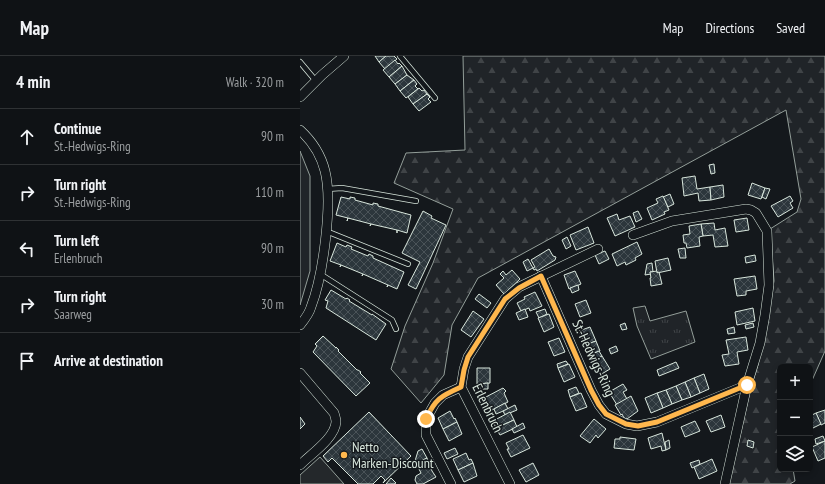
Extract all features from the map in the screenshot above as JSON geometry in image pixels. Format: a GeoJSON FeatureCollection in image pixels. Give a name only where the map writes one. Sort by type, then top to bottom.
{"type":"FeatureCollection","features":[{"type":"Feature","properties":{"kind":"street"},"geometry":{"type":"LineString","coordinates":[[300,97],[344,56]]}},
{"type":"Feature","properties":{"kind":"street"},"geometry":{"type":"LineString","coordinates":[[300,130],[306,135],[319,154],[325,172],[328,204],[320,274],[311,307],[306,318],[300,325]]}},
{"type":"Feature","properties":{"kind":"street"},"geometry":{"type":"LineString","coordinates":[[633,235],[672,221],[746,209],[751,210],[760,217],[767,231],[769,285],[766,315],[747,385],[725,484]]}},
{"type":"Feature","properties":{"kind":"street"},"geometry":{"type":"LineString","coordinates":[[541,276],[598,249]]}},
{"type":"Feature","properties":{"kind":"street","name":"St.-Hedwigs-Ring"},"geometry":{"type":"LineString","coordinates":[[541,276],[591,390],[606,414],[615,419],[626,424],[638,426],[657,422],[747,385]]}},
{"type":"Feature","properties":{"kind":"street","name":"Erlenbruch"},"geometry":{"type":"LineString","coordinates":[[510,484],[461,387],[468,357],[505,299],[519,288],[541,276]]}},
{"type":"Feature","properties":{"kind":"street"},"geometry":{"type":"LineString","coordinates":[[300,373],[334,413],[336,421],[334,431],[326,441],[300,465]]}},
{"type":"Feature","properties":{"kind":"street"},"geometry":{"type":"LineString","coordinates":[[451,484],[426,435],[426,419],[435,403],[443,395],[461,387]]}},
{"type":"Feature","properties":{"kind":"lane"},"geometry":{"type":"LineString","coordinates":[[400,56],[435,98]]}},
{"type":"Feature","properties":{"kind":"lane"},"geometry":{"type":"LineString","coordinates":[[300,62],[316,81]]}},
{"type":"Feature","properties":{"kind":"lane"},"geometry":{"type":"LineString","coordinates":[[327,189],[342,188],[416,201]]}},
{"type":"Feature","properties":{"kind":"lane"},"geometry":{"type":"LineString","coordinates":[[326,231],[408,264]]}},
{"type":"Feature","properties":{"kind":"lane"},"geometry":{"type":"LineString","coordinates":[[320,274],[392,320],[396,329]]}},
{"type":"Feature","properties":{"kind":"green space"},"geometry":{"type":"Polygon","coordinates":[[[463,56],[825,56],[825,351],[813,378],[813,364],[777,364],[777,472],[794,472],[795,481],[790,484],[729,484],[751,387],[758,365],[774,281],[770,229],[797,212],[801,199],[786,110],[478,278],[452,325],[444,375],[421,403],[391,369],[405,326],[433,263],[453,209],[394,183],[406,153],[465,150],[463,56]]]}},
{"type":"Feature","properties":{"kind":"green space"},"geometry":{"type":"Polygon","coordinates":[[[300,151],[310,176],[310,271],[300,305],[300,151]]]}},
{"type":"Feature","properties":{"kind":"green space"},"geometry":{"type":"Polygon","coordinates":[[[645,306],[650,321],[686,311],[695,342],[651,359],[637,326],[633,308],[645,306]]]}},
{"type":"Feature","properties":{"kind":"shaded area"},"geometry":{"type":"Polygon","coordinates":[[[320,457],[344,484],[300,484],[300,475],[320,457]]]}},
{"type":"Feature","properties":{"kind":"building"},"geometry":{"type":"Polygon","coordinates":[[[375,56],[386,56],[379,62],[375,56]]]}},
{"type":"Feature","properties":{"kind":"building"},"geometry":{"type":"Polygon","coordinates":[[[386,56],[394,56],[397,59],[385,69],[379,62],[386,56]]]}},
{"type":"Feature","properties":{"kind":"building"},"geometry":{"type":"Polygon","coordinates":[[[395,60],[402,66],[389,77],[383,70],[395,60]]]}},
{"type":"Feature","properties":{"kind":"building"},"geometry":{"type":"Polygon","coordinates":[[[402,66],[407,75],[395,84],[389,77],[402,66]]]}},
{"type":"Feature","properties":{"kind":"building"},"geometry":{"type":"Polygon","coordinates":[[[407,75],[414,80],[400,91],[395,84],[407,75]]]}},
{"type":"Feature","properties":{"kind":"building"},"geometry":{"type":"Polygon","coordinates":[[[414,80],[417,84],[415,86],[418,89],[406,98],[400,91],[414,80]]]}},
{"type":"Feature","properties":{"kind":"building"},"geometry":{"type":"Polygon","coordinates":[[[419,88],[422,91],[424,90],[427,94],[413,104],[408,97],[419,88]]]}},
{"type":"Feature","properties":{"kind":"building"},"geometry":{"type":"Polygon","coordinates":[[[427,94],[430,97],[428,99],[431,102],[419,111],[413,104],[427,94]]]}},
{"type":"Feature","properties":{"kind":"building"},"geometry":{"type":"Polygon","coordinates":[[[714,164],[715,173],[711,174],[709,165],[714,164]]]}},
{"type":"Feature","properties":{"kind":"building"},"geometry":{"type":"Polygon","coordinates":[[[695,176],[697,189],[710,187],[711,200],[699,201],[698,193],[684,196],[682,178],[695,176]]]}},
{"type":"Feature","properties":{"kind":"building"},"geometry":{"type":"Polygon","coordinates":[[[752,183],[765,188],[761,199],[748,195],[752,183]]]}},
{"type":"Feature","properties":{"kind":"building"},"geometry":{"type":"Polygon","coordinates":[[[723,185],[724,197],[711,200],[710,187],[723,185]]]}},
{"type":"Feature","properties":{"kind":"building"},"geometry":{"type":"Polygon","coordinates":[[[765,188],[770,189],[766,199],[762,197],[765,188]]]}},
{"type":"Feature","properties":{"kind":"building"},"geometry":{"type":"Polygon","coordinates":[[[670,194],[674,204],[668,207],[663,197],[670,194]]]}},
{"type":"Feature","properties":{"kind":"building"},"geometry":{"type":"Polygon","coordinates":[[[663,196],[669,210],[664,212],[665,214],[652,220],[647,208],[658,203],[656,199],[663,196]]]}},
{"type":"Feature","properties":{"kind":"building"},"geometry":{"type":"Polygon","coordinates":[[[790,196],[793,201],[790,203],[793,208],[778,217],[771,206],[790,196]]]}},
{"type":"Feature","properties":{"kind":"building"},"geometry":{"type":"Polygon","coordinates":[[[341,197],[350,199],[350,197],[355,198],[355,200],[373,205],[373,203],[378,204],[378,206],[411,215],[407,233],[336,215],[341,197]]]}},
{"type":"Feature","properties":{"kind":"building"},"geometry":{"type":"Polygon","coordinates":[[[423,211],[432,216],[431,218],[446,225],[416,289],[408,285],[420,262],[402,253],[423,211]]]}},
{"type":"Feature","properties":{"kind":"building"},"geometry":{"type":"Polygon","coordinates":[[[638,211],[642,219],[636,222],[633,213],[638,211]]]}},
{"type":"Feature","properties":{"kind":"building"},"geometry":{"type":"Polygon","coordinates":[[[617,214],[619,220],[630,216],[635,227],[615,236],[607,218],[617,214]]]}},
{"type":"Feature","properties":{"kind":"building"},"geometry":{"type":"Polygon","coordinates":[[[747,218],[749,230],[736,232],[734,220],[747,218]]]}},
{"type":"Feature","properties":{"kind":"building"},"geometry":{"type":"Polygon","coordinates":[[[714,223],[715,230],[725,228],[728,246],[715,247],[713,235],[703,236],[701,224],[714,223]]]}},
{"type":"Feature","properties":{"kind":"building"},"geometry":{"type":"Polygon","coordinates":[[[701,224],[703,236],[699,237],[700,246],[687,248],[686,243],[684,243],[683,235],[690,234],[689,226],[701,224]]]}},
{"type":"Feature","properties":{"kind":"building"},"geometry":{"type":"Polygon","coordinates":[[[588,227],[594,243],[576,250],[570,235],[588,227]]]}},
{"type":"Feature","properties":{"kind":"building"},"geometry":{"type":"Polygon","coordinates":[[[567,237],[571,246],[566,249],[562,240],[567,237]]]}},
{"type":"Feature","properties":{"kind":"building"},"geometry":{"type":"Polygon","coordinates":[[[637,242],[642,254],[635,258],[636,260],[626,265],[625,262],[617,266],[612,254],[637,242]]]}},
{"type":"Feature","properties":{"kind":"building"},"geometry":{"type":"Polygon","coordinates":[[[337,243],[346,247],[347,245],[352,247],[351,249],[368,256],[369,254],[373,256],[373,258],[404,272],[397,289],[330,261],[337,243]]]}},
{"type":"Feature","properties":{"kind":"building"},"geometry":{"type":"Polygon","coordinates":[[[685,248],[686,258],[680,258],[678,249],[685,248]]]}},
{"type":"Feature","properties":{"kind":"building"},"geometry":{"type":"Polygon","coordinates":[[[549,249],[553,256],[556,257],[555,260],[537,271],[536,269],[534,270],[533,268],[535,267],[531,260],[549,249]]]}},
{"type":"Feature","properties":{"kind":"building"},"geometry":{"type":"Polygon","coordinates":[[[605,251],[609,259],[599,264],[595,255],[605,251]]]}},
{"type":"Feature","properties":{"kind":"building"},"geometry":{"type":"Polygon","coordinates":[[[755,255],[756,261],[746,263],[745,257],[755,255]]]}},
{"type":"Feature","properties":{"kind":"building"},"geometry":{"type":"Polygon","coordinates":[[[668,258],[671,270],[657,273],[655,261],[668,258]]]}},
{"type":"Feature","properties":{"kind":"building"},"geometry":{"type":"Polygon","coordinates":[[[528,259],[533,268],[527,271],[523,262],[528,259]]]}},
{"type":"Feature","properties":{"kind":"building"},"geometry":{"type":"Polygon","coordinates":[[[652,263],[653,272],[645,275],[647,264],[652,263]]]}},
{"type":"Feature","properties":{"kind":"building"},"geometry":{"type":"Polygon","coordinates":[[[512,270],[520,279],[504,294],[496,285],[504,278],[500,274],[503,271],[506,275],[512,270]]]}},
{"type":"Feature","properties":{"kind":"building"},"geometry":{"type":"Polygon","coordinates":[[[575,271],[581,284],[569,289],[564,275],[575,271]]]}},
{"type":"Feature","properties":{"kind":"building"},"geometry":{"type":"Polygon","coordinates":[[[657,271],[657,273],[659,272],[662,284],[651,286],[650,272],[657,271]]]}},
{"type":"Feature","properties":{"kind":"building"},"geometry":{"type":"Polygon","coordinates":[[[755,276],[757,289],[746,291],[746,295],[737,296],[734,279],[755,276]]]}},
{"type":"Feature","properties":{"kind":"building"},"geometry":{"type":"Polygon","coordinates":[[[578,285],[579,290],[572,293],[570,288],[578,285]]]}},
{"type":"Feature","properties":{"kind":"building"},"geometry":{"type":"Polygon","coordinates":[[[331,290],[346,299],[347,298],[350,300],[349,301],[386,324],[376,340],[326,308],[328,301],[325,300],[331,290]]]}},
{"type":"Feature","properties":{"kind":"building"},"geometry":{"type":"Polygon","coordinates":[[[535,292],[542,306],[530,311],[529,308],[521,311],[517,303],[525,299],[524,297],[535,292]]]}},
{"type":"Feature","properties":{"kind":"building"},"geometry":{"type":"Polygon","coordinates":[[[479,294],[491,303],[487,308],[475,299],[479,294]]]}},
{"type":"Feature","properties":{"kind":"building"},"geometry":{"type":"Polygon","coordinates":[[[586,300],[591,313],[580,317],[575,304],[586,300]]]}},
{"type":"Feature","properties":{"kind":"building"},"geometry":{"type":"Polygon","coordinates":[[[753,308],[755,321],[737,325],[735,312],[753,308]]]}},
{"type":"Feature","properties":{"kind":"building"},"geometry":{"type":"Polygon","coordinates":[[[525,309],[528,317],[519,320],[516,313],[525,309]]]}},
{"type":"Feature","properties":{"kind":"building"},"geometry":{"type":"Polygon","coordinates":[[[545,309],[547,314],[539,318],[536,312],[545,309]]]}},
{"type":"Feature","properties":{"kind":"building"},"geometry":{"type":"Polygon","coordinates":[[[473,311],[484,319],[471,337],[461,330],[473,311]]]}},
{"type":"Feature","properties":{"kind":"building"},"geometry":{"type":"Polygon","coordinates":[[[549,314],[554,327],[544,332],[538,318],[549,314]]]}},
{"type":"Feature","properties":{"kind":"building"},"geometry":{"type":"Polygon","coordinates":[[[625,323],[627,329],[622,330],[620,325],[625,323]]]}},
{"type":"Feature","properties":{"kind":"building"},"geometry":{"type":"Polygon","coordinates":[[[753,323],[754,327],[746,329],[745,325],[753,323]]]}},
{"type":"Feature","properties":{"kind":"building"},"geometry":{"type":"Polygon","coordinates":[[[590,327],[596,341],[585,345],[579,331],[590,327]]]}},
{"type":"Feature","properties":{"kind":"building"},"geometry":{"type":"Polygon","coordinates":[[[734,327],[735,333],[728,334],[727,329],[734,327]]]}},
{"type":"Feature","properties":{"kind":"building"},"geometry":{"type":"Polygon","coordinates":[[[323,336],[339,350],[338,351],[357,370],[361,372],[360,373],[370,383],[356,396],[313,352],[317,346],[315,344],[323,336]]]}},
{"type":"Feature","properties":{"kind":"building"},"geometry":{"type":"Polygon","coordinates":[[[746,337],[748,350],[737,352],[739,364],[725,366],[722,355],[729,354],[726,340],[746,337]]]}},
{"type":"Feature","properties":{"kind":"building"},"geometry":{"type":"Polygon","coordinates":[[[559,338],[565,352],[554,356],[548,342],[559,338]]]}},
{"type":"Feature","properties":{"kind":"building"},"geometry":{"type":"Polygon","coordinates":[[[596,341],[600,351],[589,355],[585,345],[596,341]]]}},
{"type":"Feature","properties":{"kind":"building"},"geometry":{"type":"Polygon","coordinates":[[[616,346],[618,351],[611,354],[609,349],[616,346]]]}},
{"type":"Feature","properties":{"kind":"building"},"geometry":{"type":"Polygon","coordinates":[[[599,351],[602,356],[594,361],[590,355],[599,351]]]}},
{"type":"Feature","properties":{"kind":"building"},"geometry":{"type":"Polygon","coordinates":[[[602,356],[610,369],[600,375],[592,362],[602,356]]]}},
{"type":"Feature","properties":{"kind":"building"},"geometry":{"type":"Polygon","coordinates":[[[566,361],[568,364],[558,368],[557,364],[566,361]]]}},
{"type":"Feature","properties":{"kind":"building"},"geometry":{"type":"Polygon","coordinates":[[[676,362],[679,368],[659,376],[657,370],[676,362]]]}},
{"type":"Feature","properties":{"kind":"building"},"geometry":{"type":"Polygon","coordinates":[[[569,364],[575,377],[564,382],[558,368],[569,364]]]}},
{"type":"Feature","properties":{"kind":"building"},"geometry":{"type":"Polygon","coordinates":[[[477,368],[490,368],[490,383],[477,384],[477,368]]]}},
{"type":"Feature","properties":{"kind":"building"},"geometry":{"type":"Polygon","coordinates":[[[704,374],[709,389],[700,393],[694,378],[704,374]]]}},
{"type":"Feature","properties":{"kind":"building"},"geometry":{"type":"Polygon","coordinates":[[[694,378],[700,393],[691,397],[685,382],[694,378]]]}},
{"type":"Feature","properties":{"kind":"building"},"geometry":{"type":"Polygon","coordinates":[[[685,382],[691,397],[682,400],[676,386],[685,382]]]}},
{"type":"Feature","properties":{"kind":"building"},"geometry":{"type":"Polygon","coordinates":[[[488,383],[488,389],[478,389],[478,384],[488,383]]]}},
{"type":"Feature","properties":{"kind":"building"},"geometry":{"type":"Polygon","coordinates":[[[623,384],[627,390],[623,392],[627,399],[617,405],[609,392],[623,384]]]}},
{"type":"Feature","properties":{"kind":"building"},"geometry":{"type":"Polygon","coordinates":[[[676,386],[682,400],[672,404],[666,390],[676,386]]]}},
{"type":"Feature","properties":{"kind":"building"},"geometry":{"type":"Polygon","coordinates":[[[576,387],[579,393],[570,397],[568,390],[576,387]]]}},
{"type":"Feature","properties":{"kind":"building"},"geometry":{"type":"Polygon","coordinates":[[[503,388],[506,391],[504,393],[508,402],[490,411],[485,404],[486,402],[484,398],[503,388]]]}},
{"type":"Feature","properties":{"kind":"building"},"geometry":{"type":"Polygon","coordinates":[[[666,390],[672,404],[663,408],[657,393],[666,390]]]}},
{"type":"Feature","properties":{"kind":"building"},"geometry":{"type":"Polygon","coordinates":[[[581,393],[587,407],[576,411],[570,397],[581,393]]]}},
{"type":"Feature","properties":{"kind":"building"},"geometry":{"type":"Polygon","coordinates":[[[657,393],[663,408],[651,413],[645,398],[657,393]]]}},
{"type":"Feature","properties":{"kind":"building"},"geometry":{"type":"Polygon","coordinates":[[[631,396],[638,411],[627,419],[624,418],[622,414],[621,415],[615,405],[631,396]]]}},
{"type":"Feature","properties":{"kind":"building"},"geometry":{"type":"Polygon","coordinates":[[[505,403],[508,409],[496,414],[494,409],[505,403]]]}},
{"type":"Feature","properties":{"kind":"building"},"geometry":{"type":"Polygon","coordinates":[[[515,405],[517,410],[505,415],[503,411],[515,405]]]}},
{"type":"Feature","properties":{"kind":"building"},"geometry":{"type":"Polygon","coordinates":[[[825,410],[825,423],[821,425],[816,413],[825,410]]]}},
{"type":"Feature","properties":{"kind":"building"},"geometry":{"type":"Polygon","coordinates":[[[450,411],[457,422],[443,429],[438,418],[450,411]]]}},
{"type":"Feature","properties":{"kind":"building"},"geometry":{"type":"Polygon","coordinates":[[[369,412],[411,456],[383,483],[385,480],[381,476],[373,484],[358,484],[332,458],[328,462],[323,456],[369,412]]]}},
{"type":"Feature","properties":{"kind":"building"},"geometry":{"type":"Polygon","coordinates":[[[510,412],[514,420],[496,428],[493,421],[510,412]]]}},
{"type":"Feature","properties":{"kind":"building"},"geometry":{"type":"Polygon","coordinates":[[[816,413],[821,424],[813,428],[813,414],[816,413]]]}},
{"type":"Feature","properties":{"kind":"building"},"geometry":{"type":"Polygon","coordinates":[[[721,415],[725,427],[711,432],[706,421],[721,415]]]}},
{"type":"Feature","properties":{"kind":"building"},"geometry":{"type":"Polygon","coordinates":[[[300,417],[305,424],[300,429],[300,417]]]}},
{"type":"Feature","properties":{"kind":"building"},"geometry":{"type":"Polygon","coordinates":[[[594,419],[606,429],[598,438],[596,435],[590,443],[580,436],[594,419]]]}},
{"type":"Feature","properties":{"kind":"building"},"geometry":{"type":"Polygon","coordinates":[[[514,420],[517,427],[500,435],[496,428],[514,420]]]}},
{"type":"Feature","properties":{"kind":"building"},"geometry":{"type":"Polygon","coordinates":[[[695,421],[700,431],[685,437],[681,427],[695,421]]]}},
{"type":"Feature","properties":{"kind":"building"},"geometry":{"type":"Polygon","coordinates":[[[457,422],[462,434],[449,441],[443,429],[457,422]]]}},
{"type":"Feature","properties":{"kind":"building"},"geometry":{"type":"Polygon","coordinates":[[[523,423],[525,428],[514,433],[512,429],[523,423]]]}},
{"type":"Feature","properties":{"kind":"building"},"geometry":{"type":"Polygon","coordinates":[[[662,433],[666,450],[662,451],[661,446],[651,449],[648,438],[662,433]]]}},
{"type":"Feature","properties":{"kind":"building"},"geometry":{"type":"Polygon","coordinates":[[[523,435],[530,448],[511,457],[506,443],[523,435]]]}},
{"type":"Feature","properties":{"kind":"building"},"geometry":{"type":"Polygon","coordinates":[[[823,436],[825,441],[816,444],[815,439],[823,436]]]}},
{"type":"Feature","properties":{"kind":"building"},"geometry":{"type":"Polygon","coordinates":[[[620,437],[636,439],[634,450],[614,448],[615,439],[620,439],[620,437]]]}},
{"type":"Feature","properties":{"kind":"building"},"geometry":{"type":"Polygon","coordinates":[[[669,440],[670,448],[666,450],[665,442],[669,440]]]}},
{"type":"Feature","properties":{"kind":"building"},"geometry":{"type":"Polygon","coordinates":[[[748,440],[754,442],[753,448],[747,446],[748,440]]]}},
{"type":"Feature","properties":{"kind":"building"},"geometry":{"type":"Polygon","coordinates":[[[825,441],[825,458],[818,461],[813,447],[825,441]]]}},
{"type":"Feature","properties":{"kind":"building"},"geometry":{"type":"Polygon","coordinates":[[[455,448],[458,454],[447,459],[444,453],[455,448]]]}},
{"type":"Feature","properties":{"kind":"building"},"geometry":{"type":"Polygon","coordinates":[[[422,449],[427,458],[419,462],[418,467],[415,461],[418,451],[422,449]]]}},
{"type":"Feature","properties":{"kind":"building"},"geometry":{"type":"Polygon","coordinates":[[[466,453],[469,460],[471,459],[473,463],[458,470],[453,459],[466,453]]]}},
{"type":"Feature","properties":{"kind":"building"},"geometry":{"type":"Polygon","coordinates":[[[427,458],[436,477],[423,484],[417,484],[415,480],[416,476],[421,473],[418,467],[419,462],[427,458]]]}},
{"type":"Feature","properties":{"kind":"building"},"geometry":{"type":"Polygon","coordinates":[[[712,459],[717,471],[699,479],[694,467],[712,459]]]}},
{"type":"Feature","properties":{"kind":"building"},"geometry":{"type":"Polygon","coordinates":[[[699,460],[700,464],[692,468],[690,463],[699,460]]]}},
{"type":"Feature","properties":{"kind":"building"},"geometry":{"type":"Polygon","coordinates":[[[473,463],[477,476],[464,482],[458,470],[473,463]]]}},
{"type":"Feature","properties":{"kind":"building"},"geometry":{"type":"Polygon","coordinates":[[[533,463],[539,475],[526,482],[519,470],[533,463]]]}},
{"type":"Feature","properties":{"kind":"building"},"geometry":{"type":"Polygon","coordinates":[[[391,478],[396,483],[386,484],[391,478]]]}},
{"type":"Feature","properties":{"kind":"place","name":"Netto Marken-Discount"},"geometry":{"type":"Point","coordinates":[344,455]}},
{"type":"Feature","properties":{"kind":"route"},"geometry":{"type":"LineString","coordinates":[[426,419],[435,403],[443,395],[461,387],[468,357],[505,299],[519,288],[541,276],[591,390],[606,414],[615,419],[626,424],[638,426],[657,422],[747,385]]}}]}
